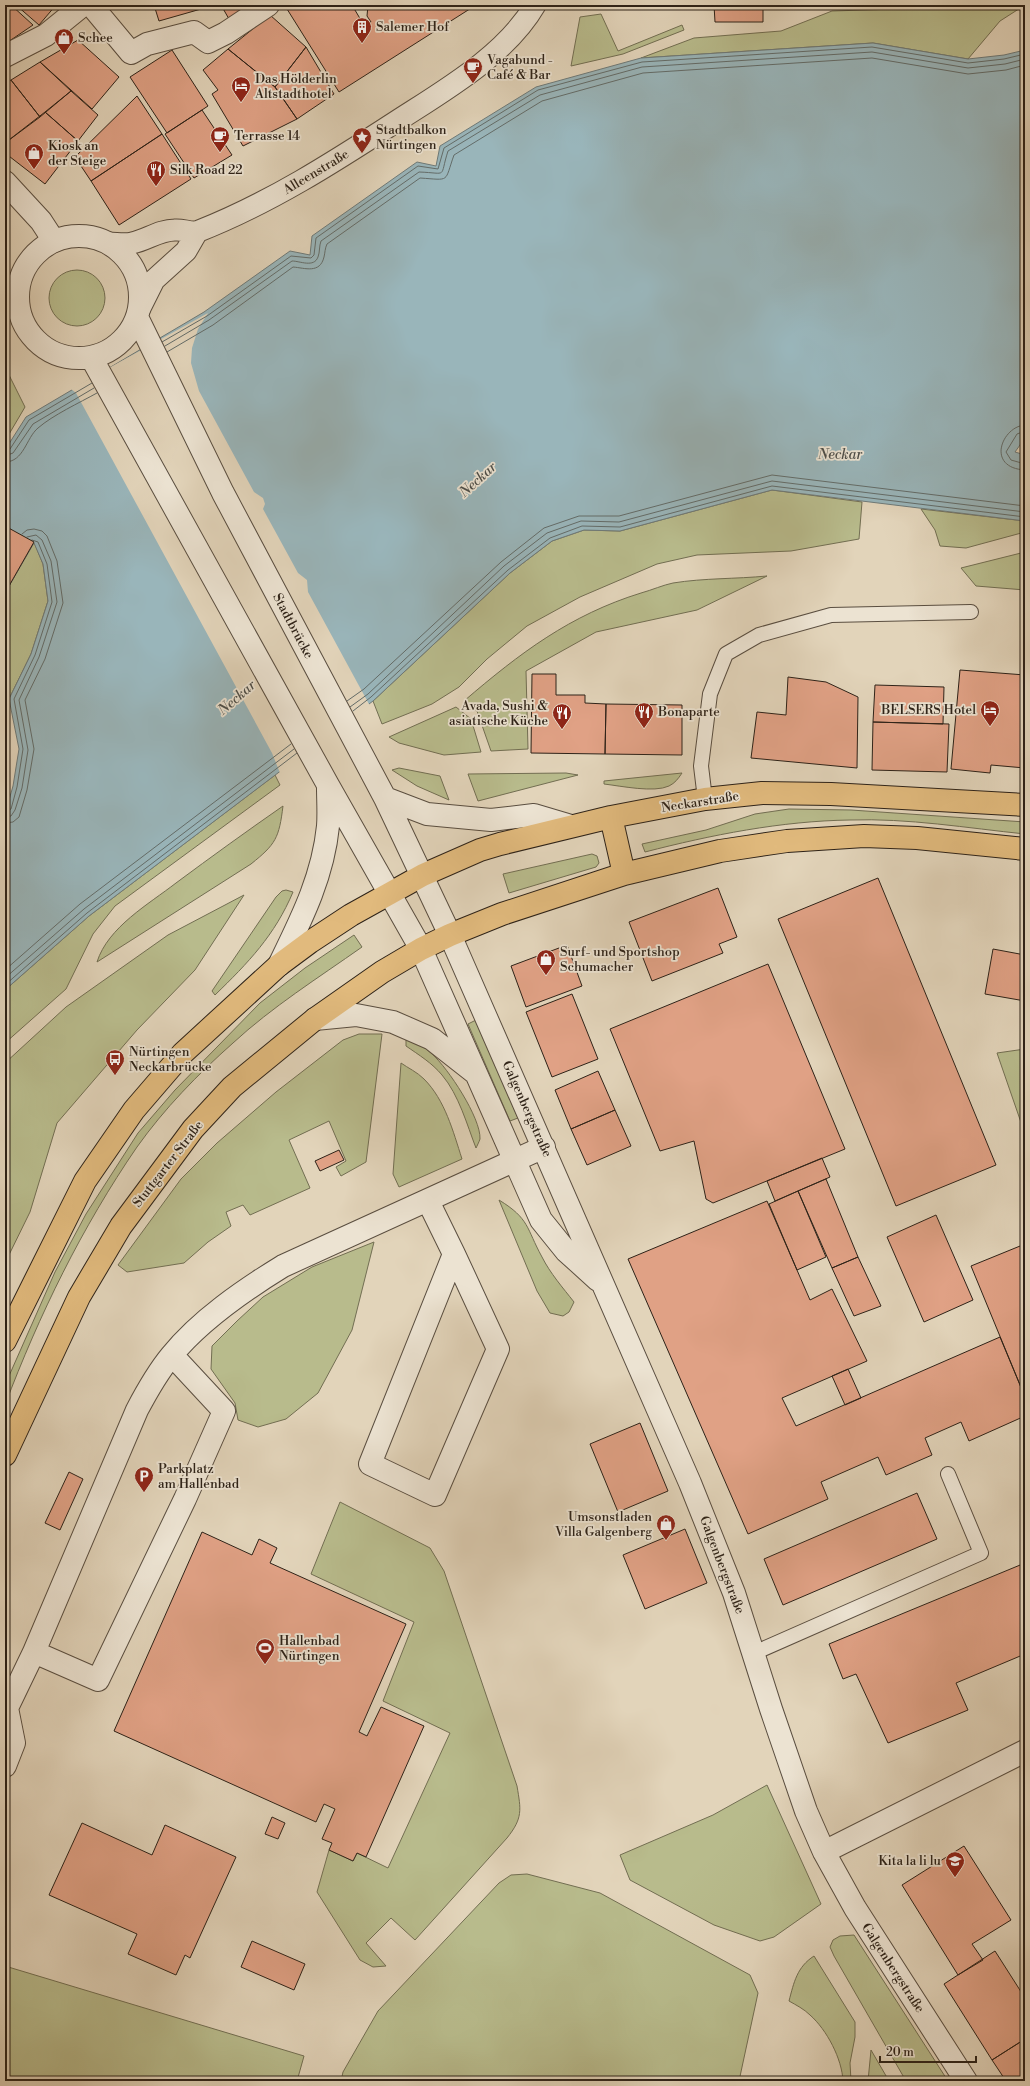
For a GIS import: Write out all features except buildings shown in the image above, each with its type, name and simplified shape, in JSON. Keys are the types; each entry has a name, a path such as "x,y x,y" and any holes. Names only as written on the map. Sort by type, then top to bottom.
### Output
{"main road":[{"name":"Neckarstraße","path":"389,893 423,875 480,850 611,817 705,800 762,793 831,794 1025,806"},
{"path":"611,817 624,874"},
{"path":"450,935 502,914 624,874 720,851 787,840 864,836 917,838 1025,849"},
{"path":"5,1341 85,1181 134,1110 183,1053 279,965 310,942 389,893"},
{"name":"Stuttgarter Straße","path":"5,1455 79,1297 125,1220 193,1129 232,1087 315,1019 382,972 421,949 450,935"}],"street":[{"path":"5,56 46,35 82,5"},
{"path":"91,5 131,53 147,44 194,32 208,42 226,34 268,5"},
{"name":"Alleenstraße","path":"108,243 132,244 157,233 175,230 197,232 284,192 421,106 482,63 505,44 528,18 535,5"},
{"path":"5,182 41,221 54,241"},
{"path":"140,320 139,283 128,260 108,243 91,237 72,236 54,241 34,255 13,276 18,298 14,321 52,351 71,358 94,361 126,336 140,320 154,280 186,252 197,232"},
{"name":"Stadtbrücke","path":"140,320 223,493 385,798 423,875 450,935"},
{"path":"94,361 119,409 328,785 421,949"},
{"path":"279,965 307,907 318,879 328,826 328,785"},
{"path":"385,798 427,814 491,820 534,815 571,826"},
{"name":"Galgenbergstraße","path":"450,935 690,1483 734,1593 771,1709 806,1810 824,1852 855,1908 966,2081"},
{"name":"Galgenbergstraße","path":"421,949 541,1220 566,1251 603,1285"},
{"name":"Galgenbergstraße","path":"315,1019 356,1015 393,1022 432,1039 477,1075"},
{"path":"5,1766 14,1743 7,1708 34,1652 137,1410 152,1382 172,1355 195,1332 226,1305 250,1286 283,1266 544,1147"},
{"path":"428,1201 454,1254 498,1349 435,1495 370,1464 454,1254"},
{"path":"34,1652 98,1680 185,1499 224,1411 172,1355"},
{"path":"824,1852 1025,1752"}],"lane":[{"path":"705,800 701,766 710,694 726,654 759,634 831,615 971,612"},
{"path":"754,1653 981,1553 948,1474"}],"green space":[{"path":"932,5 1025,5 1000,21 968,59 873,43 641,58 694,38 781,31 832,11 929,8"},
{"path":"601,14 618,51 682,25 684,30 623,54 571,66 580,17"},
{"path":"71,270 83,270 93,274 101,282 105,292 105,304 101,314 93,322 83,326 71,326 61,322 53,314 49,304 49,292 53,282 61,274"},
{"path":"5,367 25,407 5,441"},
{"path":"772,490 862,502 859,539 791,551 697,555 657,564 580,597 527,626 487,659 459,687 432,704 382,724 373,701 510,573 552,541 584,530 620,531"},
{"path":"921,509 1025,521 1025,532 966,548 940,546 935,530"},
{"path":"34,542 43,564 48,601 31,654 9,699 5,695 5,593"},
{"path":"1025,552 1025,590 976,586 961,568"},
{"path":"767,576 697,610 596,632 526,671 528,749 491,751 477,711 464,701 505,667 547,637 591,612 615,602 673,583 696,580"},
{"path":"456,707 471,719 481,752 444,755 399,743 389,737"},
{"path":"399,768 440,776 449,800 417,786 392,770"},
{"path":"566,773 578,775 478,801 468,774"},
{"path":"682,773 673,784 663,788 646,789 604,784 604,781"},
{"path":"275,775 280,785 115,906 93,934 66,989 5,1043 5,990 89,916"},
{"path":"283,806 280,826 275,840 266,851 251,864 97,962 102,949 110,938 130,917"},
{"path":"789,809 851,810 1025,822 1025,834 894,820 850,820 798,823 746,830 645,852 642,844 706,830 755,814"},
{"path":"592,854 597,856 599,863 596,867 509,893 503,874"},
{"path":"286,890 293,892 278,922 260,948 215,995 212,991 276,897 282,891"},
{"path":"244,895 195,970 137,1030 57,1123 30,1212 5,1263 5,1063 66,1007 168,935"},
{"path":"354,935 362,947 263,1017 194,1080 147,1133 98,1208 63,1272 32,1338 5,1405 5,1385 55,1272 86,1214 138,1133 175,1090 260,1003 305,968"},
{"path":"476,1020 518,1118 510,1121 468,1024"},
{"path":"359,1034 382,1034 366,1162 341,1176 336,1167 346,1161 329,1121 289,1140 310,1188 250,1215 243,1205 226,1212 231,1226 208,1242 184,1263 127,1272 118,1265 181,1179 217,1143 276,1092 343,1040"},
{"path":"406,1037 423,1047 439,1061 462,1094 479,1130 480,1139 476,1148 462,1110 448,1083 442,1075 425,1059 406,1046"},
{"path":"1025,1049 1025,1134 997,1053"},
{"path":"401,1063 421,1077 438,1096 448,1116 462,1159 399,1187 393,1174"},
{"path":"499,1200 517,1213 522,1219 545,1263 574,1302 569,1312 563,1316 550,1313 537,1291"},
{"path":"374,1242 352,1330 318,1393 286,1419 258,1427 238,1420 235,1403 211,1369 212,1346 263,1297 312,1267"},
{"path":"340,1502 430,1548 444,1571 517,1786 520,1808 520,1814 516,1825 507,1838 415,1940 391,1918 366,1943 386,1966 373,1967 360,1960 317,1892 329,1850 353,1861 357,1853 388,1868 450,1733 383,1701 414,1622 311,1574"},
{"path":"767,1785 821,1904 774,1937 760,1941 714,1925 630,1880 620,1855 713,1815"},
{"path":"527,1874 600,1893 750,1975 758,1993 739,2081 341,2081 343,2072 378,2011 499,1883 511,1875"},
{"path":"854,1935 948,2081 906,2081 830,1947 833,1940 840,1936"},
{"path":"814,1956 855,2022 855,2037 850,2063 851,2081 843,2081 837,2054 828,2037 816,2021 800,2007 789,2001 800,1970 808,1960"},
{"path":"5,1966 304,2056 297,2081 5,2081"},
{"path":"871,2050 889,2081 868,2081"}],"water":[{"name":"Neckar","path":"873,43 968,59 1004,55 1025,50 1025,438 1015,452 1025,455 1025,521 772,490 620,531 584,530 552,541 510,573 373,701 89,916 5,990 5,814 13,786 19,749 9,699 31,654 48,601 43,564 34,543 5,593 5,450 26,417 204,312 290,251 310,255 312,236 417,162 436,166 440,146 536,87 641,58"}],"pier":[{"path":"208,313 198,329 192,348 191,363 199,391 254,492 263,498 265,504 263,509 298,573 307,580 308,592 370,706 280,773 272,753 76,393 71,389"}],"place":[{"name":"Salemer Hof","path":"362,44"},
{"name":"Schee","path":"64,55"},
{"name":"Vagabund - Café & Bar","path":"473,84"},
{"name":"Das Hölderlin Altstadthotel","path":"241,103"},
{"name":"Terrasse 14","path":"220,153"},
{"name":"Stadtbalkon Nürtingen","path":"362,154"},
{"name":"Kiosk an der Steige","path":"34,170"},
{"name":"Silk Road 22","path":"156,187"},
{"name":"BELSERS Hotel","path":"990,727"},
{"name":"Bonaparte","path":"644,729"},
{"name":"Avada, Sushi & asiatische Küche","path":"562,730"},
{"name":"Surf- und Sportshop Schumacher","path":"546,976"},
{"name":"Nürtingen Neckarbrücke","path":"115,1076"},
{"name":"Parkplatz am Hallenbad","path":"144,1493"},
{"name":"Umsonstladen Villa Galgenberg","path":"666,1541"},
{"name":"Hallenbad Nürtingen","path":"265,1665"},
{"name":"Kita la li lu","path":"955,1878"}]}
